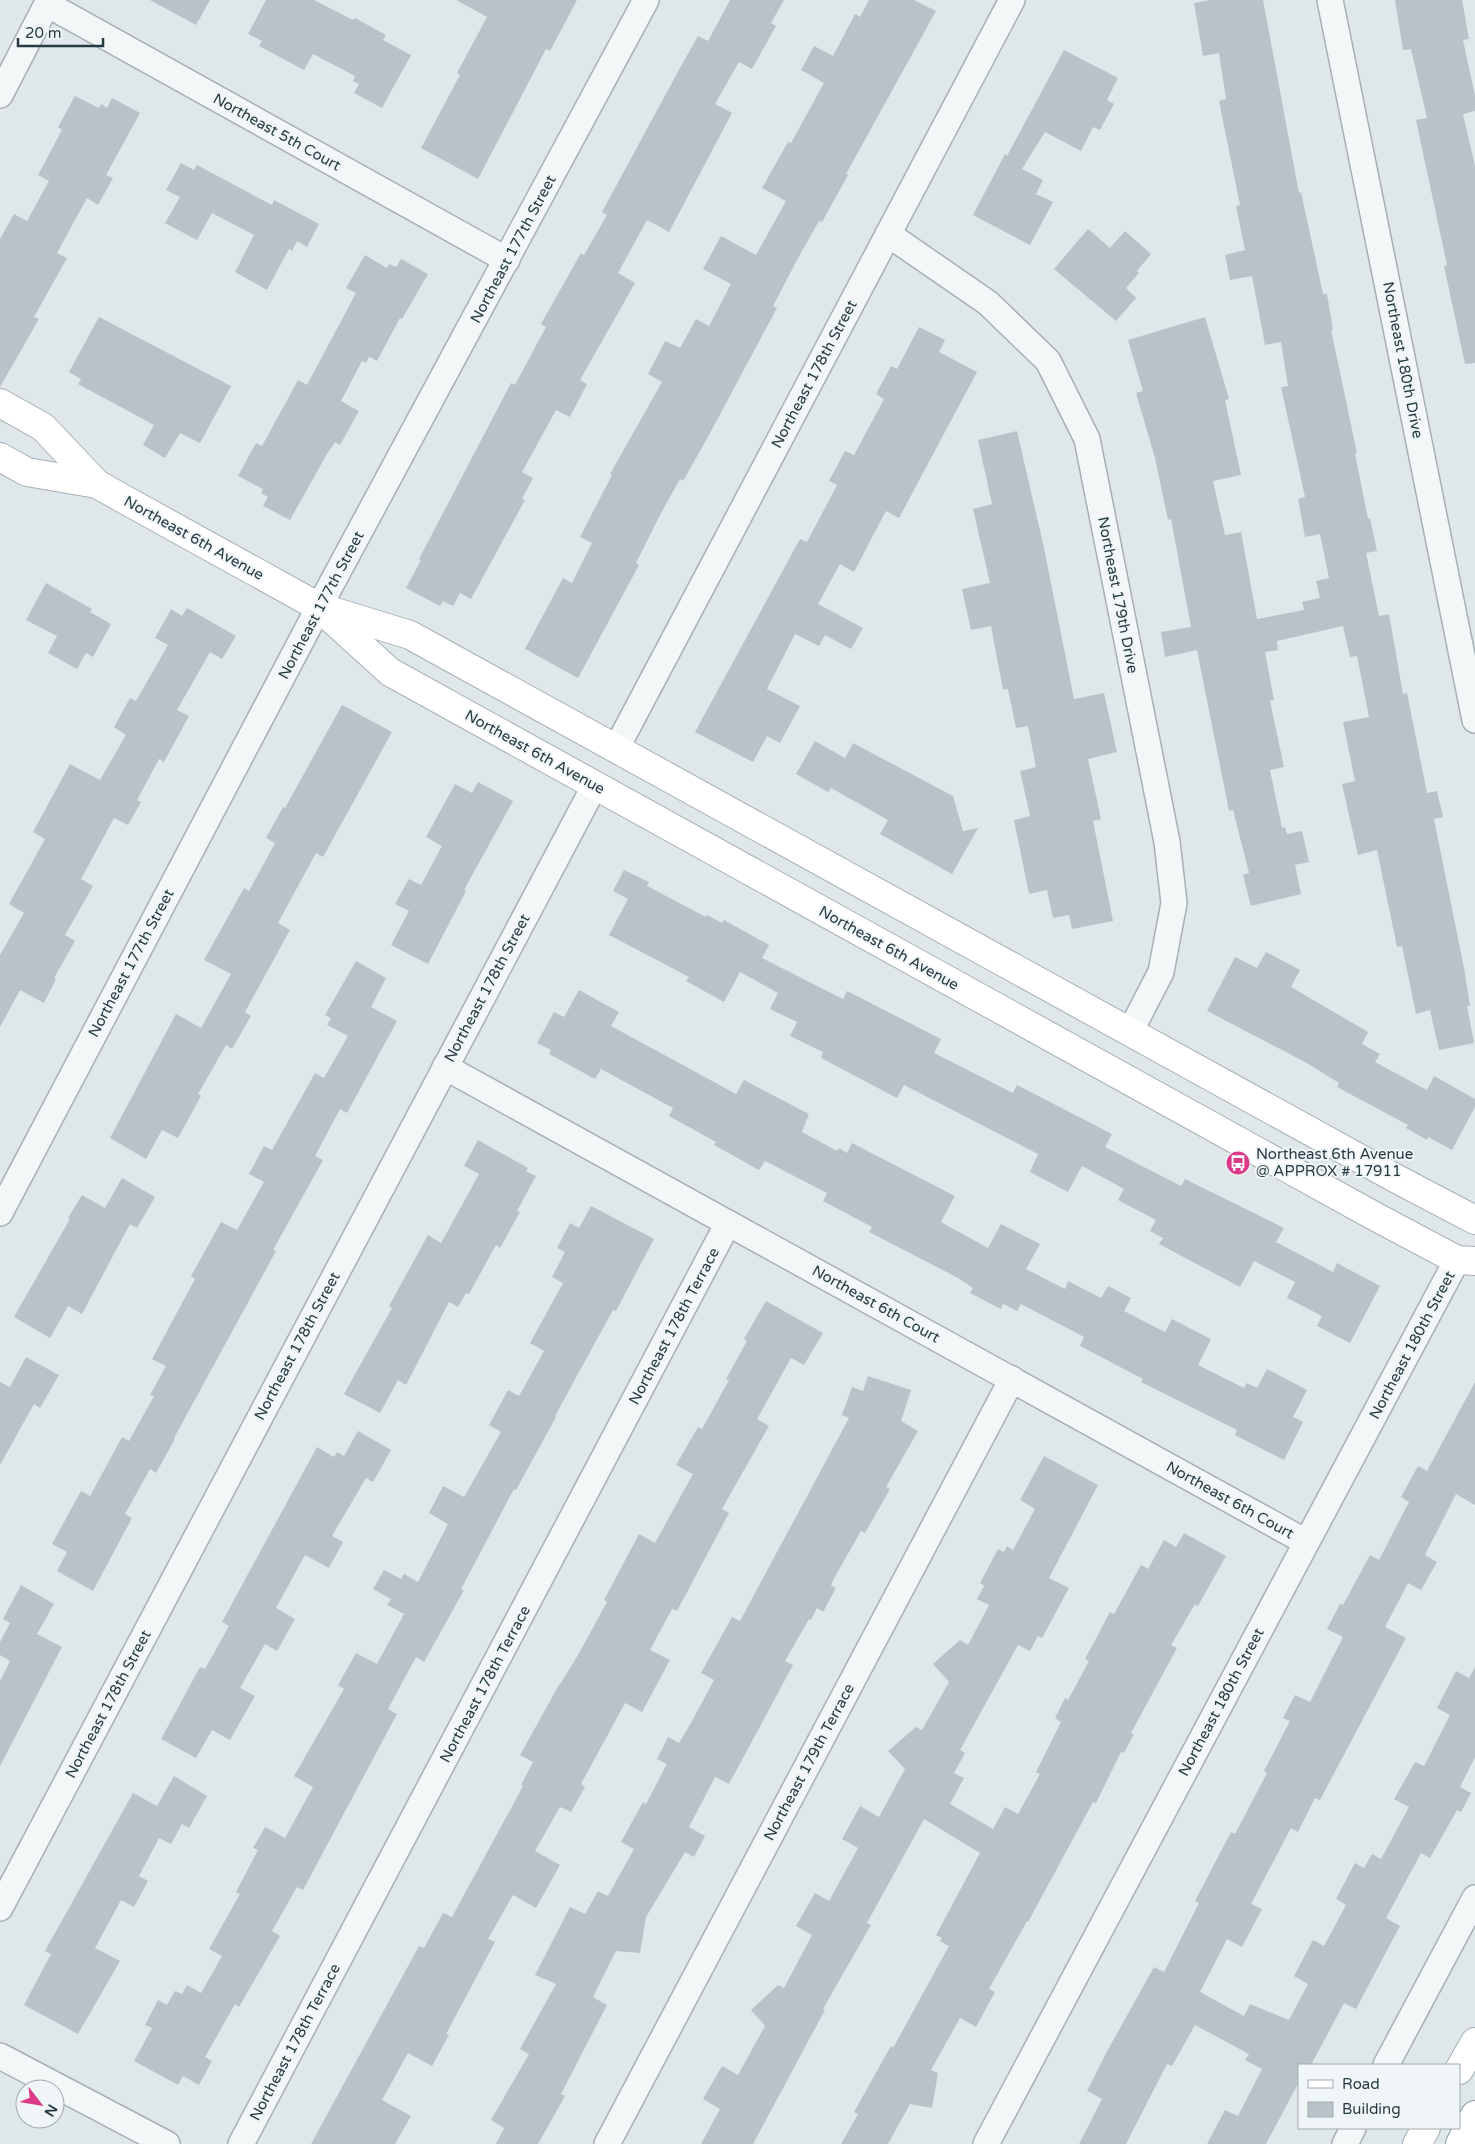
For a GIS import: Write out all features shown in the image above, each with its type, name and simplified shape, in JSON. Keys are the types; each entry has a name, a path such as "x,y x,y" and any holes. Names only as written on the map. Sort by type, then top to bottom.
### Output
{"main road":[{"name":"Northeast 6th Avenue","path":"0,403 43,427 97,484 319,607 410,635 1386,1174 1475,1220"},
{"name":"Northeast 6th Avenue","path":"0,457 27,472 97,484"},
{"name":"Northeast 6th Avenue","path":"319,607 390,672 1466,1261"},
{"path":"1460,2068 1475,2042"},
{"path":"1460,2144 1475,2115"},
{"path":"1417,2144 1425,2129"}],"street":[{"name":"Northeast 177th Street","path":"0,1213 319,607 646,0"},
{"name":"Northeast 178th Street","path":"616,749 1012,0"},
{"name":"Northeast 180th Drive","path":"1330,0 1475,720"},
{"name":"Northeast 5th Court","path":"48,2 507,260"},
{"path":"0,95 48,2"},
{"name":"Northeast 179th Drive","path":"888,234 988,303 1048,361 1086,439 1167,842 1174,904 1161,972 1130,1032"},
{"name":"Northeast 178th Street","path":"0,1908 595,785"},
{"name":"Northeast 6th Court","path":"445,1067 1306,1542"},
{"name":"Northeast 178th Terrace","path":"241,2144 728,1223"},
{"name":"Northeast 180th Street","path":"986,2144 1306,1542 1466,1261"},
{"name":"Northeast 179th Terrace","path":"607,2144 1012,1379"},
{"path":"1387,2064 1475,1898"},
{"path":"0,2056 167,2144"},
{"path":"1345,2144 1352,2129"}],"building":[{"path":"150,0 210,0 196,25"},
{"path":"266,0 314,0 353,20 355,18 386,35 383,40 411,55 382,108 354,93 359,84 353,81 355,76 313,54 304,70 259,46 262,41 248,34"},
{"path":"456,0 577,0 550,51 546,49 478,179 421,148 460,75 457,73 487,17"},
{"path":"730,0 784,0 771,23 776,26 752,69 739,62 715,104 732,113 669,232 647,220 618,273 635,283 580,380 587,384 570,417 556,410 522,472 533,478 522,499 525,500 471,599 460,593 453,606 443,601 440,606 406,588 421,560 419,559 511,383 515,385 546,327 541,324 581,253 584,255 607,215 602,212 681,66 698,36 708,41"},
{"path":"869,0 914,0 936,11 846,174 848,175 822,222 819,221 797,260 773,306 777,308 709,435 683,481 680,479 661,513 636,563 639,565 578,678 525,649 563,578 572,583 592,543 580,537 612,475 610,474 662,382 648,374 665,341 680,348 696,319 709,326 731,284 703,269 721,236 756,255 786,201 762,188 788,142 791,143 824,83 801,70 814,46 833,56 855,14 860,17"},
{"path":"1211,0 1263,0 1299,193 1301,192 1323,294 1327,294 1333,330 1331,330 1357,453 1355,454 1368,519 1370,518 1377,551 1366,553 1379,616 1389,614 1403,694 1407,693 1427,793 1437,791 1443,817 1434,819 1464,968 1470,1006 1467,1006 1474,1043 1439,1050 1430,1010 1416,1014 1402,946 1397,947 1377,850 1358,855 1342,784 1355,781 1343,722 1369,717 1357,656 1350,657 1343,626 1277,641 1278,650 1265,652 1274,700 1270,701 1284,767 1270,770 1282,828 1285,827 1287,834 1302,831 1309,862 1295,865 1301,894 1251,906 1243,875 1249,873 1233,810 1229,811 1197,650 1165,657 1161,632 1191,627 1171,519 1168,520 1155,458 1136,393 1143,391 1128,340 1205,317 1229,399 1225,400 1241,475 1213,481 1225,535 1241,532 1257,619 1304,610 1302,602 1320,598 1316,581 1329,578 1320,534 1305,537 1298,499 1305,497 1281,387 1288,386 1281,342 1265,345 1252,276 1230,280 1225,255 1245,250 1236,206 1240,205 1219,101 1226,99 1219,53 1203,56 1194,3"},
{"path":"1395,0 1462,0 1469,39 1463,40 1475,96 1475,111 1463,114 1475,166 1475,363 1465,364 1444,266 1447,265 1416,120 1427,118 1411,49 1403,50"},
{"path":"1064,50 1118,78 1107,100 1114,104 1100,130 1093,127 1081,151 1045,132 1022,169 1043,180 1036,194 1053,202 1030,245 973,215"},
{"path":"75,96 99,108 101,104 107,108 112,98 140,113 106,175 113,178 98,205 87,198 57,253 67,258 34,317 39,319 0,387 0,239 14,214 27,221 49,181 38,175 62,130 58,127"},
{"path":"181,163 194,170 197,165 272,205 274,200 319,224 307,247 297,241 292,251 289,249 267,290 235,272 254,235 212,213 197,240 165,223 180,197 166,190"},
{"path":"1088,229 1110,248 1125,231 1151,254 1137,271 1139,273 1126,288 1136,298 1116,321 1054,269"},
{"path":"365,255 387,268 389,264 396,267 401,259 428,274 402,319 400,318 377,361 369,357 366,363 362,361 341,401 359,411 340,445 335,442 327,454 290,520 263,506 268,497 261,493 263,489 238,476 256,443 262,446 298,380 307,385 356,293 346,288"},
{"path":"99,317 231,386 200,443 180,433 165,458 143,445 154,425 78,384 81,379 69,372"},
{"path":"919,327 945,340 939,352 977,372 899,518 886,511 854,572 840,564 818,604 863,628 851,649 825,635 819,646 795,634 767,689 800,706 780,743 767,736 753,762 695,732 800,539 807,542 837,485 829,481 845,451 854,455 884,399 876,394 891,366 897,369"},
{"path":"1017,431 1044,548 1074,699 1104,693 1117,752 1088,759 1101,819 1093,821 1113,921 1072,929 1069,915 1053,918 1047,890 1029,894 1014,820 1030,816 1020,771 1036,767 1028,726 1016,728 1008,689 1003,690 991,626 971,630 962,589 990,583 973,509 992,504 978,440"},
{"path":"46,583 92,609 90,612 111,624 93,657 86,653 77,669 48,653 57,636 26,620"},
{"path":"187,608 236,636 222,659 210,652 177,710 189,716 164,762 159,759 137,800 141,802 128,825 114,818 81,879 93,886 65,935 75,941 54,978 56,979 44,1003 20,990 0,1027 0,955 24,913 9,904 45,839 33,832 70,764 100,780 126,735 114,727 130,698 136,701 168,645 155,638 171,609 182,616"},
{"path":"342,705 392,732 323,857 316,853 278,923 290,930 245,1012 251,1016 232,1049 226,1045 198,1094 201,1096 178,1138 162,1130 146,1159 110,1138 176,1014 201,1028 231,974 204,960 244,888 249,891 275,843 266,838 283,807 285,808"},
{"path":"815,741 845,758 853,743 953,796 963,831 978,828 952,874 880,834 888,820 831,788 828,792 796,774"},
{"path":"478,782 513,801 464,890 466,891 428,964 391,945 409,911 395,904 409,879 421,885 442,846 426,837 455,784 472,793"},
{"path":"624,870 649,882 647,886 706,917 707,915 722,923 724,920 769,945 762,958 843,999 847,991 941,1039 934,1053 1013,1093 1017,1085 1112,1134 1105,1147 1181,1186 1185,1179 1284,1228 1276,1242 1333,1272 1337,1263 1380,1286 1350,1343 1317,1326 1322,1316 1287,1298 1295,1282 1254,1261 1240,1287 1159,1244 1163,1238 1150,1231 1156,1220 1118,1200 1124,1189 1082,1166 1068,1192 1030,1172 1038,1154 904,1085 897,1098 821,1058 823,1052 790,1036 797,1022 770,1009 778,993 740,972 724,1002 686,981 689,977 609,935 628,899 613,891"},
{"path":"1266,952 1300,970 1291,987 1368,1032 1362,1044 1380,1054 1375,1062 1427,1090 1434,1076 1475,1099 1475,1107 1452,1150 1428,1137 1427,1140 1406,1128 1408,1125 1337,1087 1339,1083 1305,1062 1207,1011 1235,957 1257,968"},
{"path":"356,961 386,978 371,1007 397,1021 347,1113 340,1109 315,1156 323,1160 273,1250 276,1251 156,1473 150,1469 125,1514 132,1518 93,1591 57,1571 67,1552 52,1544 81,1491 90,1496 122,1437 129,1441 154,1396 150,1395 166,1366 152,1359 195,1279 191,1276 221,1222 237,1230 264,1182 249,1174 264,1146 272,1150 315,1073 324,1078 348,1036 327,1025 331,1018 325,1015"},
{"path":"579,990 619,1012 611,1026 736,1094 744,1080 809,1114 802,1132 837,1151 839,1148 847,1153 852,1143 955,1196 941,1222 988,1248 1001,1224 1040,1244 1026,1269 1065,1289 1068,1281 1101,1298 1108,1286 1131,1298 1124,1311 1165,1332 1172,1319 1211,1339 1198,1365 1244,1388 1247,1383 1257,1388 1267,1369 1307,1390 1293,1417 1303,1422 1284,1460 1235,1435 1237,1430 1141,1382 1143,1379 1080,1346 1084,1337 1021,1304 1017,1311 1003,1304 1001,1309 970,1293 973,1288 958,1278 869,1232 872,1227 823,1201 827,1193 765,1161 759,1170 714,1145 716,1142 669,1116 673,1108 601,1069 595,1079 549,1054 551,1050 537,1043 554,1012 564,1017"},
{"path":"478,1140 528,1168 526,1171 536,1176 517,1211 520,1212 500,1248 496,1245 469,1294 466,1293 458,1307 449,1302 406,1385 398,1380 380,1413 344,1394 392,1308 389,1306 428,1235 441,1243 479,1174 464,1166"},
{"path":"122,1178 155,1197 137,1228 130,1224 82,1314 68,1306 50,1338 14,1317 82,1195 105,1208"},
{"path":"591,1206 654,1239 616,1311 613,1310 516,1490 514,1489 461,1589 464,1590 424,1662 416,1657 388,1709 397,1714 303,1890 297,1887 272,1931 280,1936 239,2007 235,2004 205,2057 212,2061 199,2085 183,2076 178,2085 134,2061 152,2028 145,2025 158,2000 167,2005 175,1991 182,1994 187,1985 201,1993 222,1956 209,1949 240,1894 236,1892 258,1850 253,1848 265,1827 285,1838 313,1787 294,1776 344,1689 338,1685 356,1653 377,1664 404,1614 387,1605 391,1599 373,1589 384,1570 401,1579 404,1574 418,1582 448,1524 429,1513 443,1486 464,1497 501,1432 489,1425 508,1390 519,1396 544,1351 530,1343 563,1283 552,1277 565,1252 557,1248 570,1223 579,1228"},
{"path":"766,1301 823,1333 804,1365 791,1358 757,1419 769,1426 722,1509 729,1513 677,1611 672,1609 650,1650 670,1660 642,1712 625,1703 581,1784 585,1787 571,1812 560,1807 535,1851 560,1865 536,1908 513,1895 488,1939 495,1942 446,2034 449,2035 432,2066 408,2053 382,2100 411,2116 395,2144 311,2144 419,1946 424,1948 443,1913 452,1917 523,1786 521,1785 533,1762 520,1755 607,1602 604,1600 639,1534 655,1543 693,1474 676,1465 698,1427 702,1429 729,1380 726,1379 747,1341 744,1339"},
{"path":"26,1357 59,1375 40,1408 34,1404 0,1465 0,1382 10,1387"},
{"path":"868,1376 911,1390 901,1421 918,1431 886,1487 890,1489 865,1533 861,1531 837,1573 831,1585 836,1588 823,1612 817,1608 785,1661 793,1665 729,1784 715,1777 689,1827 705,1836 694,1857 685,1852 646,1917 640,1953 616,1951 593,1997 607,2005 561,2094 565,2096 538,2144 496,2144 504,2128 491,2120 529,2054 520,2049 556,1984 535,1975 570,1907 585,1914 598,1891 608,1896 634,1849 621,1842 643,1802 646,1804 667,1764 657,1759 668,1737 679,1743 692,1721 714,1680 701,1673 732,1617 740,1621 849,1418 842,1415 852,1387 863,1391"},
{"path":"1475,1382 1475,1505 1456,1494 1425,1555 1437,1562 1421,1590 1408,1583 1385,1627 1406,1638 1320,1800 1315,1798 1298,1832 1291,1828 1251,1904 1262,1909 1242,1947 1227,1939 1200,1992 1244,2016 1250,2004 1289,2020 1308,1984 1294,1976 1313,1940 1324,1946 1346,1905 1336,1899 1355,1863 1364,1868 1372,1854 1381,1859 1409,1807 1394,1799 1415,1762 1424,1766 1450,1715 1437,1708 1456,1671 1469,1678 1475,1667 1475,1757 1460,1787 1471,1793 1461,1812 1457,1810 1430,1858 1421,1853 1386,1918 1400,1926 1356,2009 1344,2003 1312,2064 1298,2064 1298,2084 1266,2144 1207,2144 1225,2110 1238,2116 1262,2069 1245,2060 1249,2054 1195,2025 1172,2066 1167,2064 1126,2144 1079,2144 1102,2099 1087,2091 1105,2055 1154,1967 1164,1972 1199,1903 1195,1901 1231,1832 1235,1834 1267,1773 1264,1771 1290,1721 1283,1718 1295,1695 1310,1702 1343,1637 1327,1629 1340,1604 1343,1605 1370,1555 1379,1560 1409,1502 1401,1497 1418,1466 1427,1471"},
{"path":"358,1431 391,1450 373,1482 366,1478 332,1536 343,1542 329,1568 305,1555 276,1608 295,1619 277,1651 265,1644 240,1688 255,1696 230,1740 212,1730 196,1758 161,1739 200,1667 205,1669 229,1626 222,1622 317,1447 334,1457 337,1452 344,1456"},
{"path":"1044,1456 1098,1485 1049,1578 1069,1588 1042,1638 1038,1636 1030,1651 1018,1645 960,1750 965,1753 954,1773 964,1778 950,1804 993,1829 1005,1807 1018,1814 1040,1774 1036,1772 1061,1722 1055,1718 1065,1698 1068,1700 1089,1661 1085,1659 1110,1612 1114,1614 1141,1565 1148,1569 1164,1540 1176,1547 1184,1533 1226,1556 1198,1606 1195,1604 1171,1645 1177,1648 1131,1733 1134,1734 1124,1753 1121,1752 1096,1803 1093,1802 1028,1922 989,1989 995,1992 976,2027 960,2018 931,2070 938,2073 932,2108 910,2104 888,2144 841,2144 858,2114 854,2112 891,2046 893,2048 949,1946 940,1941 942,1938 936,1935 980,1853 924,1819 867,1923 871,1925 823,2009 825,2010 753,2144 701,2144 720,2109 703,2099 722,2066 738,2075 765,2026 751,2010 778,1985 784,1988 812,1935 796,1926 815,1893 829,1901 858,1848 842,1839 860,1806 879,1817 905,1769 888,1751 916,1727 922,1730 949,1682 933,1664 960,1640 968,1645 989,1605 977,1599 984,1586 980,1583 998,1549 1004,1552 1007,1546 1013,1550 1035,1509 1020,1500"},
{"path":"21,1585 54,1604 37,1634 62,1647 0,1766 0,1681 10,1661 0,1655 0,1642 10,1623 3,1619"},
{"path":"174,1776 207,1796 189,1828 182,1824 171,1844 159,1838 139,1876 148,1881 134,1907 121,1900 95,1948 120,1961 78,2034 24,2005 51,1954 45,1951 133,1793 157,1806"}],"place":[{"name":"Northeast 6th Avenue @ APPROX # 17911","path":"1238,1163"}]}
